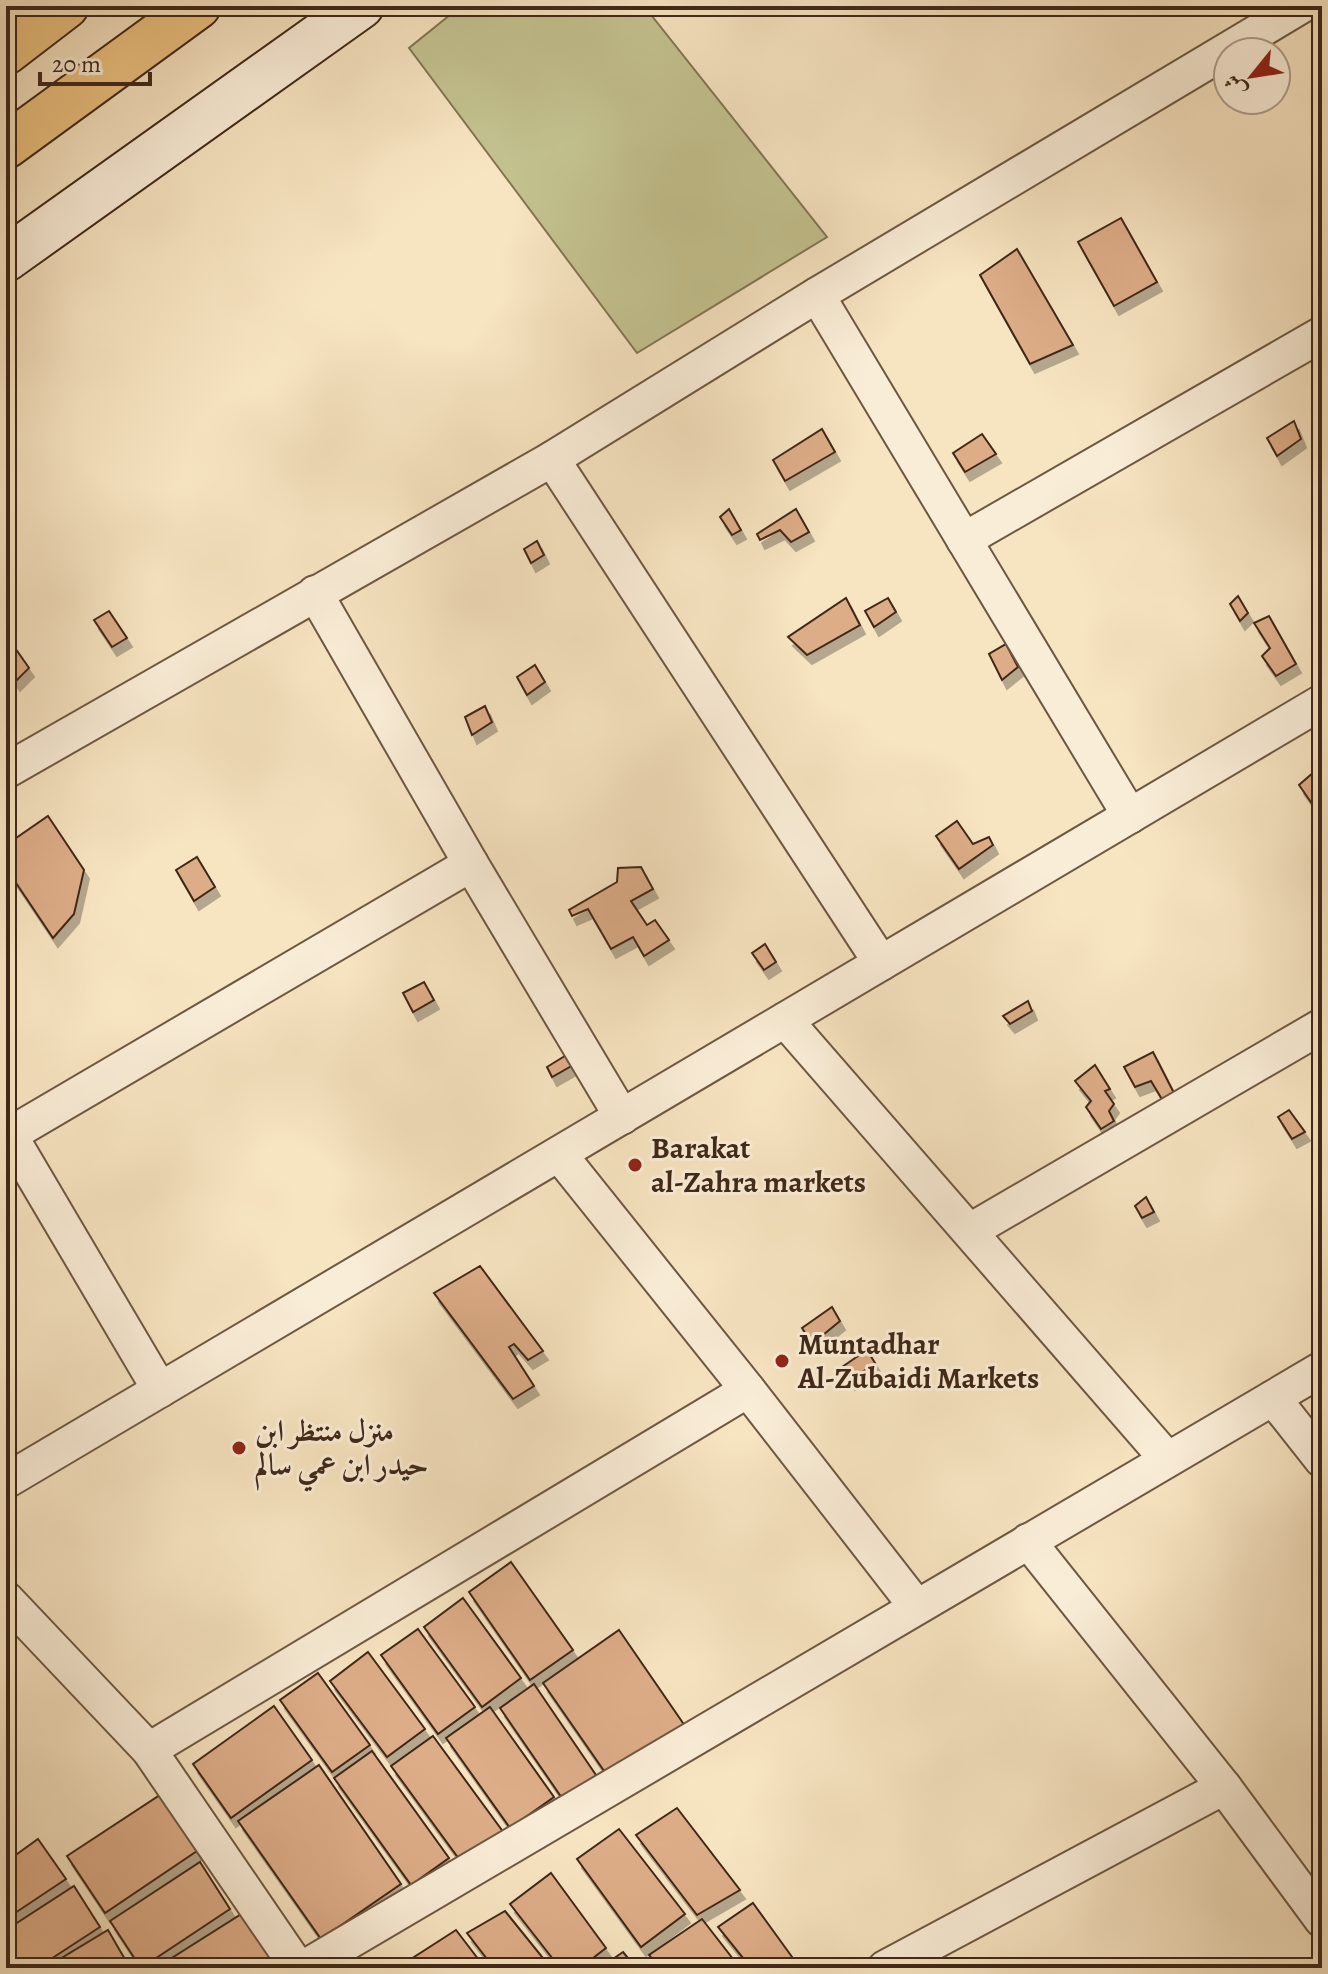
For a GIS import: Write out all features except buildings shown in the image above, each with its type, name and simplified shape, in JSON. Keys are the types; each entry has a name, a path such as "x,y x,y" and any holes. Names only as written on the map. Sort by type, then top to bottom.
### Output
{"highway":[{"path":"6,52 66,6"},
{"path":"6,146 198,6"}],"main road":[{"path":"6,259 361,6"}],"street":[{"path":"6,771 552,459 817,295 1301,6"},
{"path":"817,295 1130,816"},
{"path":"964,540 1322,334"},
{"path":"552,459 881,963"},
{"path":"315,593 622,1117"},
{"path":"6,1481 1322,702"},
{"path":"160,1390 8,1132 471,864"},
{"path":"785,1020 1167,1459"},
{"path":"970,1231 1322,1026"},
{"path":"559,1154 916,1606"},
{"path":"6,1599 149,1750 301,1968 1322,1369"},
{"path":"149,1750 748,1390"},
{"path":"1273,1398 1322,1460"},
{"path":"1028,1541 1224,1787 1322,1920"},
{"path":"885,1968 1224,1787"}],"shaded area":[{"path":"461,6 644,6 827,237 637,353 409,48"}],"place":[{"name":"Barakat al-Zahra markets","path":"635,1165"},
{"name":"Muntadhar Al-Zubaidi Markets","path":"782,1361"},
{"name":"منزل منتظر ابن حيدر ابن عمي سالم","path":"239,1448"}]}
